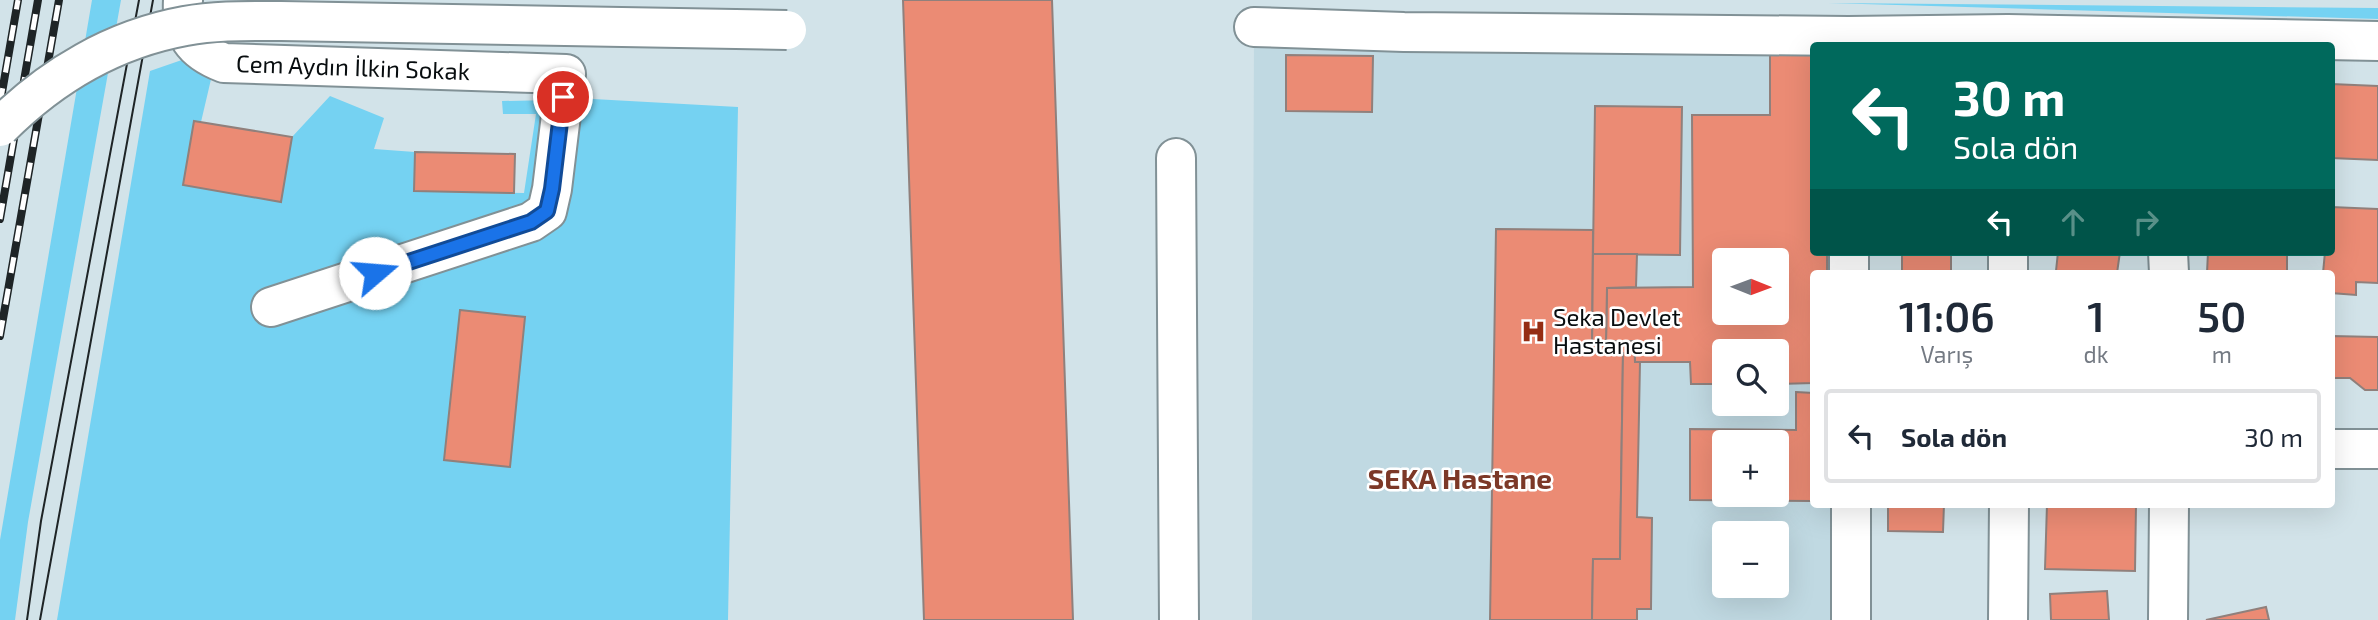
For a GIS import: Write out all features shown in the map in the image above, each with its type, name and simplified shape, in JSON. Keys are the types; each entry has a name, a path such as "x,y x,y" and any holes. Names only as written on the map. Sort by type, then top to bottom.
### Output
{"street":[{"name":"Cem Aydın İlkin Sokak","path":"183,0 188,37 193,45 205,56 224,63 566,74 547,211 531,222 271,307"},
{"path":"0,127 47,84 85,62 131,41 186,25 227,20 787,30"},
{"path":"1254,27 1848,41 2378,41"},
{"path":"1175,158 1179,620"},
{"path":"2335,449 2378,449"},
{"path":"1850,508 1851,620"},
{"path":"2008,620 2009,508"},
{"path":"2168,620 2169,508"}],"shaded area":[{"path":"92,0 121,0 28,522 15,620 0,620 0,540"},
{"path":"1828,3 2378,8 2378,19"},
{"name":"Seka Devlet Hastanesi","path":"1254,27 1810,46 1810,256 1831,256 1831,270 1810,270 1810,508 1833,508 1833,620 1252,620"},
{"path":"202,53 212,75 201,122 194,121 183,185 281,202 292,137 330,96 384,118 374,149 415,152 415,191 524,193 536,114 503,114 502,101 553,100 548,233 575,98 738,107 728,620 57,620 150,71"}],"building":[{"path":"903,0 1052,0 1073,620 924,620"},
{"path":"1770,51 1810,51 1810,256 1827,256 1827,270 1810,270 1810,383 1789,384 1789,339 1712,339 1712,384 1691,384 1690,362 1635,362 1634,341 1606,341 1607,288 1693,287 1692,115 1770,115"},
{"path":"1286,55 1373,56 1372,112 1286,111"},
{"path":"2335,84 2378,86 2378,160 2335,158"},
{"path":"1595,106 1682,107 1680,255 1593,254"},
{"path":"194,121 292,137 281,202 183,185"},
{"path":"415,152 515,154 514,193 414,191"},
{"path":"2335,207 2378,209 2378,283 2356,282 2356,295 2335,293 2335,270 2323,270 2325,256 2335,256"},
{"path":"1496,229 1593,230 1592,352 1623,353 1620,559 1593,559 1592,620 1490,620"},
{"path":"1593,254 1637,254 1636,287 1607,288 1606,341 1634,341 1635,362 1640,362 1637,517 1652,518 1651,609 1637,609 1637,620 1592,620 1593,559 1620,559 1623,353 1592,352"},
{"path":"1902,256 1951,256 1951,270 1902,270"},
{"path":"2058,256 2119,256 2117,270 2056,270"},
{"path":"2208,256 2287,256 2287,270 2207,270"},
{"path":"460,310 525,317 510,467 444,460"},
{"path":"2335,336 2378,337 2378,390 2365,390 2350,378 2335,378"},
{"path":"1796,392 1810,393 1810,501 1789,501 1789,430 1712,430 1712,500 1690,500 1690,429 1796,430"},
{"path":"1888,508 1944,508 1943,532 1888,531"},
{"path":"2047,508 2136,508 2135,571 2045,569"},
{"path":"2107,591 2109,620 2051,620 2050,594"},
{"path":"2266,607 2269,620 2206,620"}],"tram line":[{"path":"27,620 41,521 139,0"},
{"path":"40,620 153,0"}],"railway":[{"path":"0,104 18,0"},
{"path":"0,219 38,0"},
{"path":"0,336 59,0"}],"place":[{"name":"Seka Devlet Hastanesi","path":"1533,332"}],"district":[{"name":"SEKA Hastane","path":"1460,479"}],"route":[{"path":"375,273 531,222 547,211 563,97"}]}
